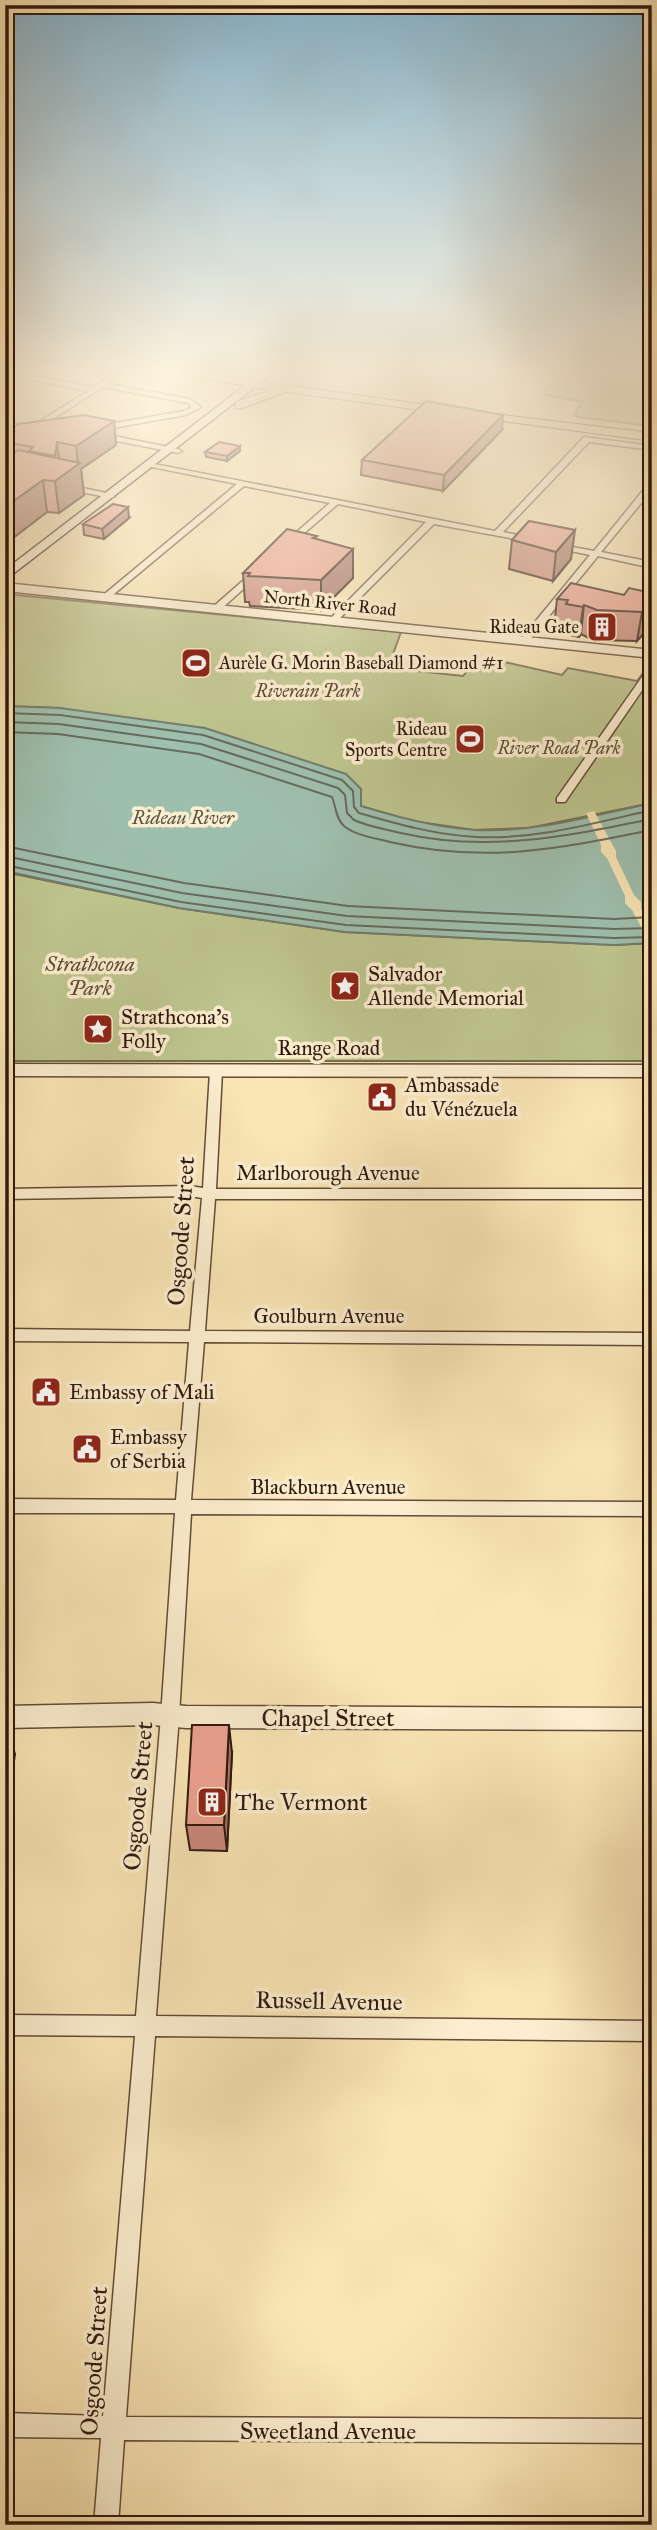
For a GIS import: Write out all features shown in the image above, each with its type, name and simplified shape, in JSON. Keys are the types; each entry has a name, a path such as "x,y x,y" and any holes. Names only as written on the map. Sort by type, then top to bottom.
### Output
{"main road":[{"path":"5,576 116,492"}],"street":[{"path":"92,492 111,496"},
{"path":"105,597 232,492"},
{"path":"287,492 652,565"},
{"path":"497,534 537,492"},
{"path":"524,640 646,492"},
{"path":"282,550 336,502"},
{"path":"332,621 432,521"},
{"path":"216,609 263,567"},
{"name":"North River Road","path":"5,587 652,654"},
{"path":"561,800 652,669"},
{"name":"Range Road","path":"5,1070 652,1071"},
{"name":"Osgoode Street","path":"106,2525 170,1716 216,1071"},
{"name":"Marlborough Avenue","path":"5,1194 190,1191 209,1194 652,1194"},
{"name":"Goulburn Avenue","path":"5,1335 652,1339"},
{"name":"Blackburn Avenue","path":"5,1506 652,1509"},
{"name":"Chapel Street","path":"5,1717 153,1714 652,1719"},
{"name":"Russell Avenue","path":"5,2025 652,2031"},
{"name":"Sweetland Avenue","path":"5,2425 139,2430 652,2431"}],"green space":[{"path":"5,594 401,632 388,668 463,676 474,664 490,667 496,660 562,675 568,668 637,681 652,661 652,803 529,828 474,830 412,821 60,708 5,706"},
{"name":"Strathcona Park","path":"5,872 179,908 345,932 614,945 652,943 652,1061 5,1061"}],"water":[{"name":"Rideau River","path":"5,706 60,708 205,728 346,774 361,789 361,806 447,827 476,830 520,829 652,803 652,943 614,945 345,932 179,908 5,871"}],"pier":[{"path":"594,811 616,851 616,857 634,895 641,902 641,909 652,929 652,947 632,910 625,903 625,896 607,858 601,852 601,845 586,813"}],"building":[{"path":"5,492 26,492 5,507"},
{"path":"113,504 128,507 102,529 83,524"},
{"path":"529,521 575,530 556,552 512,540"},
{"path":"287,529 353,549 321,580 248,576 250,573 243,573"},
{"path":"571,583 624,595 629,588 652,593 652,600 642,612 597,610 584,605 566,604 568,600 557,599"},
{"name":"The Vermont","path":"192,1725 229,1725 224,1825 186,1825"}],"place":[{"name":"Rideau Gate","path":"602,627"},
{"name":"Aurèle G. Morin Baseball Diamond #1","path":"196,663"},
{"name":"Rideau Sports Centre","path":"470,739"},
{"name":"Salvador Allende Memorial","path":"345,986"},
{"name":"Strathcona's Folly","path":"98,1029"},
{"name":"Ambassade du Vénézuela","path":"382,1097"},
{"name":"Embassy of Mali","path":"46,1392"},
{"name":"Embassy of Serbia","path":"87,1449"},
{"name":"The Vermont","path":"212,1802"}],"park label":[{"name":"Riverain Park","path":"308,691"},
{"name":"River Road Park","path":"559,748"}]}
